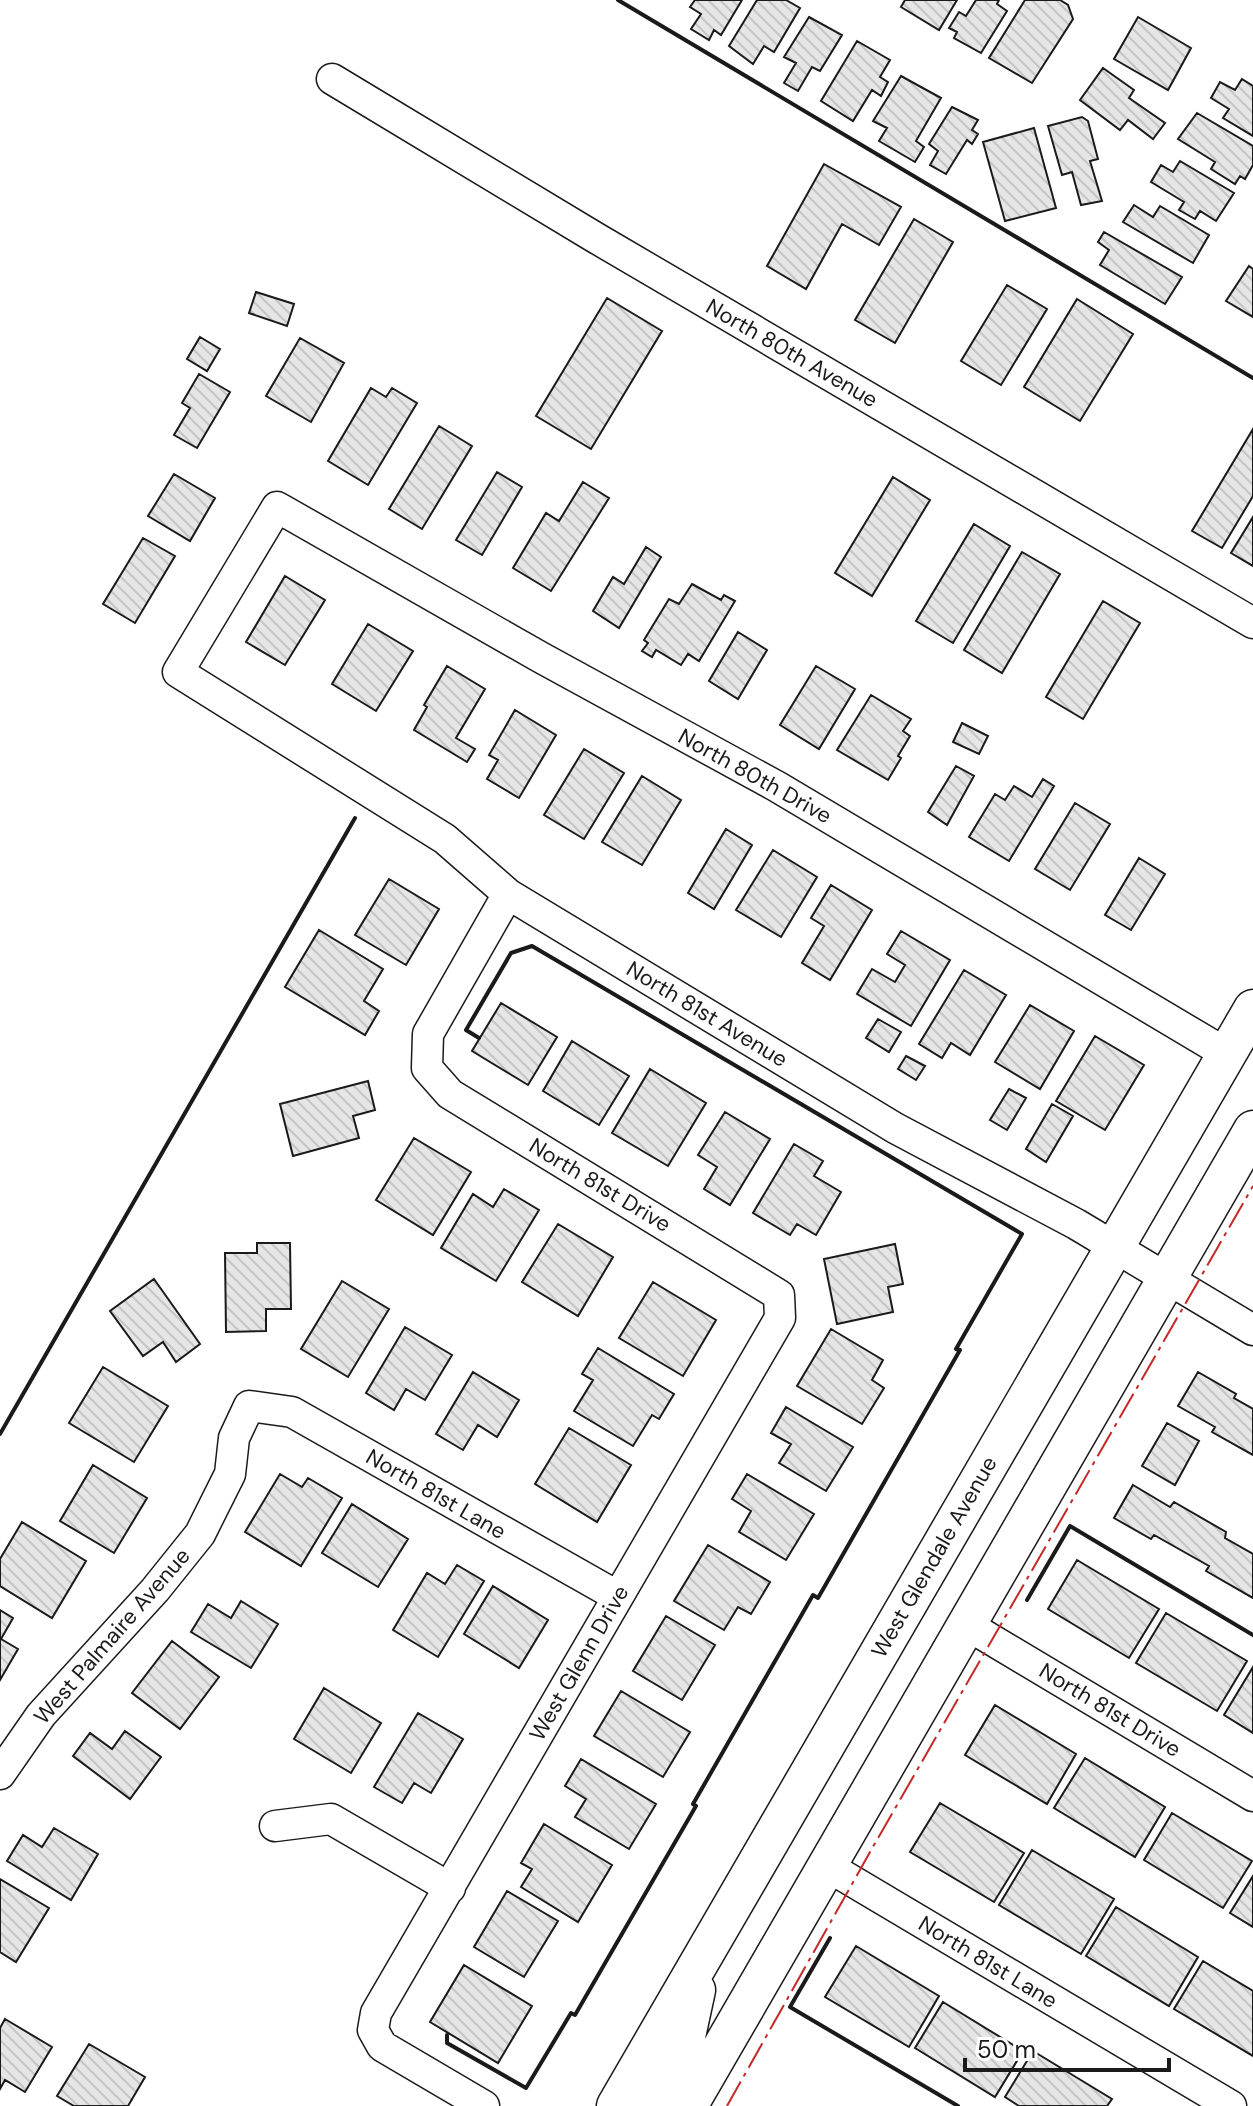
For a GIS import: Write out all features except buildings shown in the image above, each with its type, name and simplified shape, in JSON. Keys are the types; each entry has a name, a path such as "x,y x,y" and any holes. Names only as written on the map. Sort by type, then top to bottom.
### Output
{"main road":[{"name":"West Glendale Avenue","path":"616,2106 1253,1009"},
{"path":"688,2106 1253,1130"},
{"path":"648,2106 685,2041 703,1956"}],"street":[{"name":"North 80th Avenue","path":"332,79 596,238 1253,623"},
{"name":"North 80th Drive","path":"178,672 277,507 540,657 776,786 1227,1054"},
{"name":"North 81st Avenue","path":"178,672 445,839 508,894 895,1128 1076,1224 1253,1330"},
{"name":"North 81st Drive","path":"508,894 428,1034 427,1068 450,1094 779,1295"},
{"name":"West Glenn Drive","path":"484,2106 382,2046 373,2030 376,2013 780,1318 779,1295"},
{"name":"North 81st Lane","path":"249,1406 292,1412 617,1596"},
{"name":"West Palmaire Avenue","path":"0,1774 41,1715 155,1590 200,1534 230,1474 234,1438 249,1406"},
{"name":"North 81st Drive","path":"967,1625 1253,1796"},
{"path":"275,1826 331,1819 450,1888"},
{"name":"North 81st Lane","path":"827,1866 1231,2106"}],"wall":[{"path":"618,0 1253,378"},
{"path":"0,1434 355,818"},
{"path":"447,2035 447,2043 526,2088 571,2013 575,2015 813,1595 818,1598 960,1350 956,1349 1022,1234 532,946 511,953 466,1030 479,1038"},
{"path":"1027,1600 1070,1526 1253,1635"},
{"path":"830,1938 790,2007 958,2106"}],"power":[{"path":"727,2106 1253,1186"}]}
